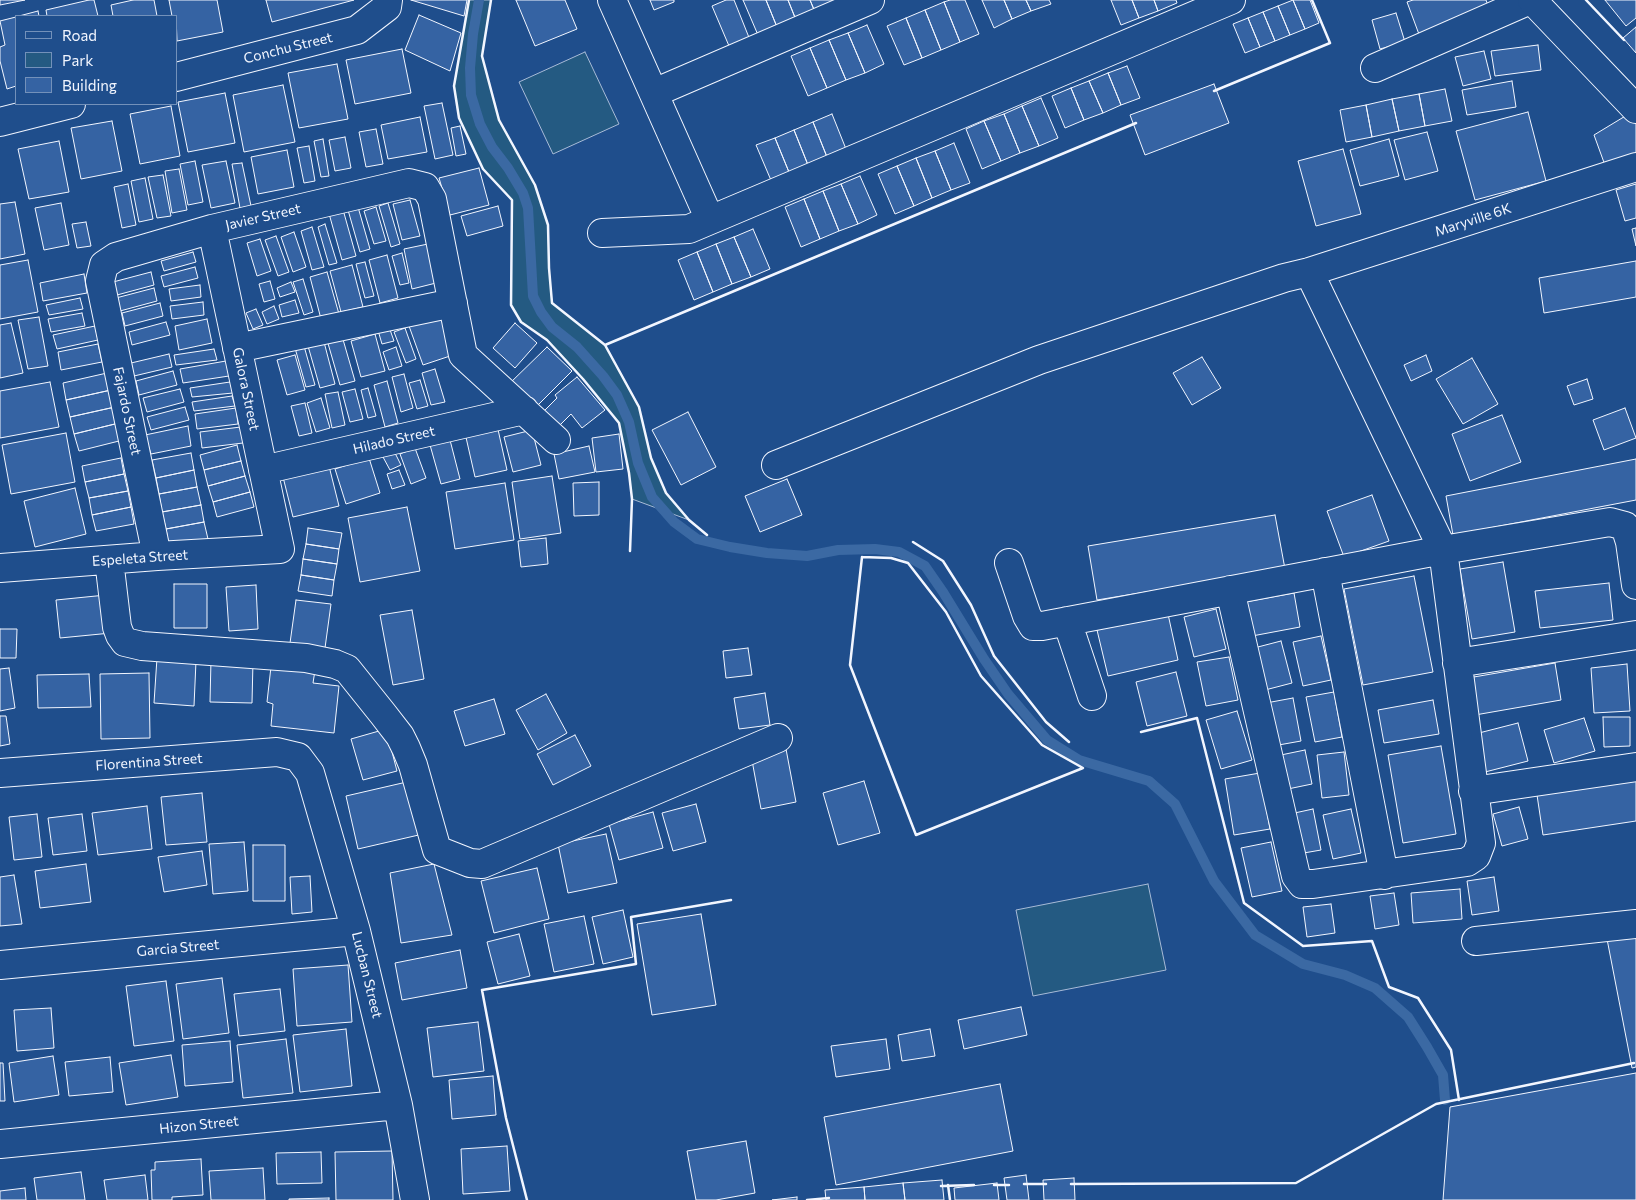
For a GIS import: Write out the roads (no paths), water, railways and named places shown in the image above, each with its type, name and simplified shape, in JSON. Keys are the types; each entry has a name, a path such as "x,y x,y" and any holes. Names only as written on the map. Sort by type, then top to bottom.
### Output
{"street":[{"name":"Conchu Street","path":"178,76 357,30 386,7 388,0"},
{"path":"612,0 710,220"},
{"path":"654,93 870,0"},
{"path":"602,234 689,229 1231,0"},
{"path":"1375,68 1531,0 1636,109"},
{"path":"0,122 67,105"},
{"name":"Maryville 6K","path":"776,465 1040,360 1284,278 1310,272 1636,167"},
{"name":"Javier Street","path":"104,266 116,257 212,229 409,183 425,187 432,199 453,303"},
{"name":"Galora Street","path":"212,229 280,549"},
{"name":"Fajardo Street","path":"104,266 100,281 157,556"},
{"path":"1230,590 1296,876 1302,884 1384,875 1467,862 1476,856 1481,843 1443,550 1310,272"},
{"path":"237,348 453,303 464,355 556,440"},
{"name":"Hilado Street","path":"263,470 524,410"},
{"path":"1010,563 1027,616 1033,626 1042,626 1443,550 1610,522 1625,526 1630,542 1636,585"},
{"name":"Espeleta Street","path":"0,568 280,549"},
{"path":"109,560 117,627 125,642 142,646 306,658 335,664 347,670 400,736 413,765 437,850 470,864 482,864 778,738"},
{"path":"1325,572 1384,875"},
{"path":"1067,621 1092,696"},
{"path":"1457,663 1636,635"},
{"name":"Florentina Street","path":"0,773 277,752 298,757"},
{"name":"Lucban Street","path":"298,757 310,774 356,930 398,1105 415,1200"},
{"path":"1473,791 1636,767"},
{"path":"1476,941 1636,924"},
{"name":"Garcia Street","path":"0,965 356,930"},
{"name":"Hizon Street","path":"0,1144 398,1105"}],"waterway":[{"path":"479,0 470,68 471,95 480,124 492,147 508,168 523,193 528,208 533,296 541,312 552,327 577,347 617,395 629,422 638,463 652,497 674,522 697,539 767,553 807,556 838,550 875,549 899,552 925,566 1008,694 1047,740 1079,760 1149,781 1175,804 1214,881 1255,935 1303,964 1345,975 1375,988 1408,1017 1427,1047 1443,1075 1445,1100"}]}
